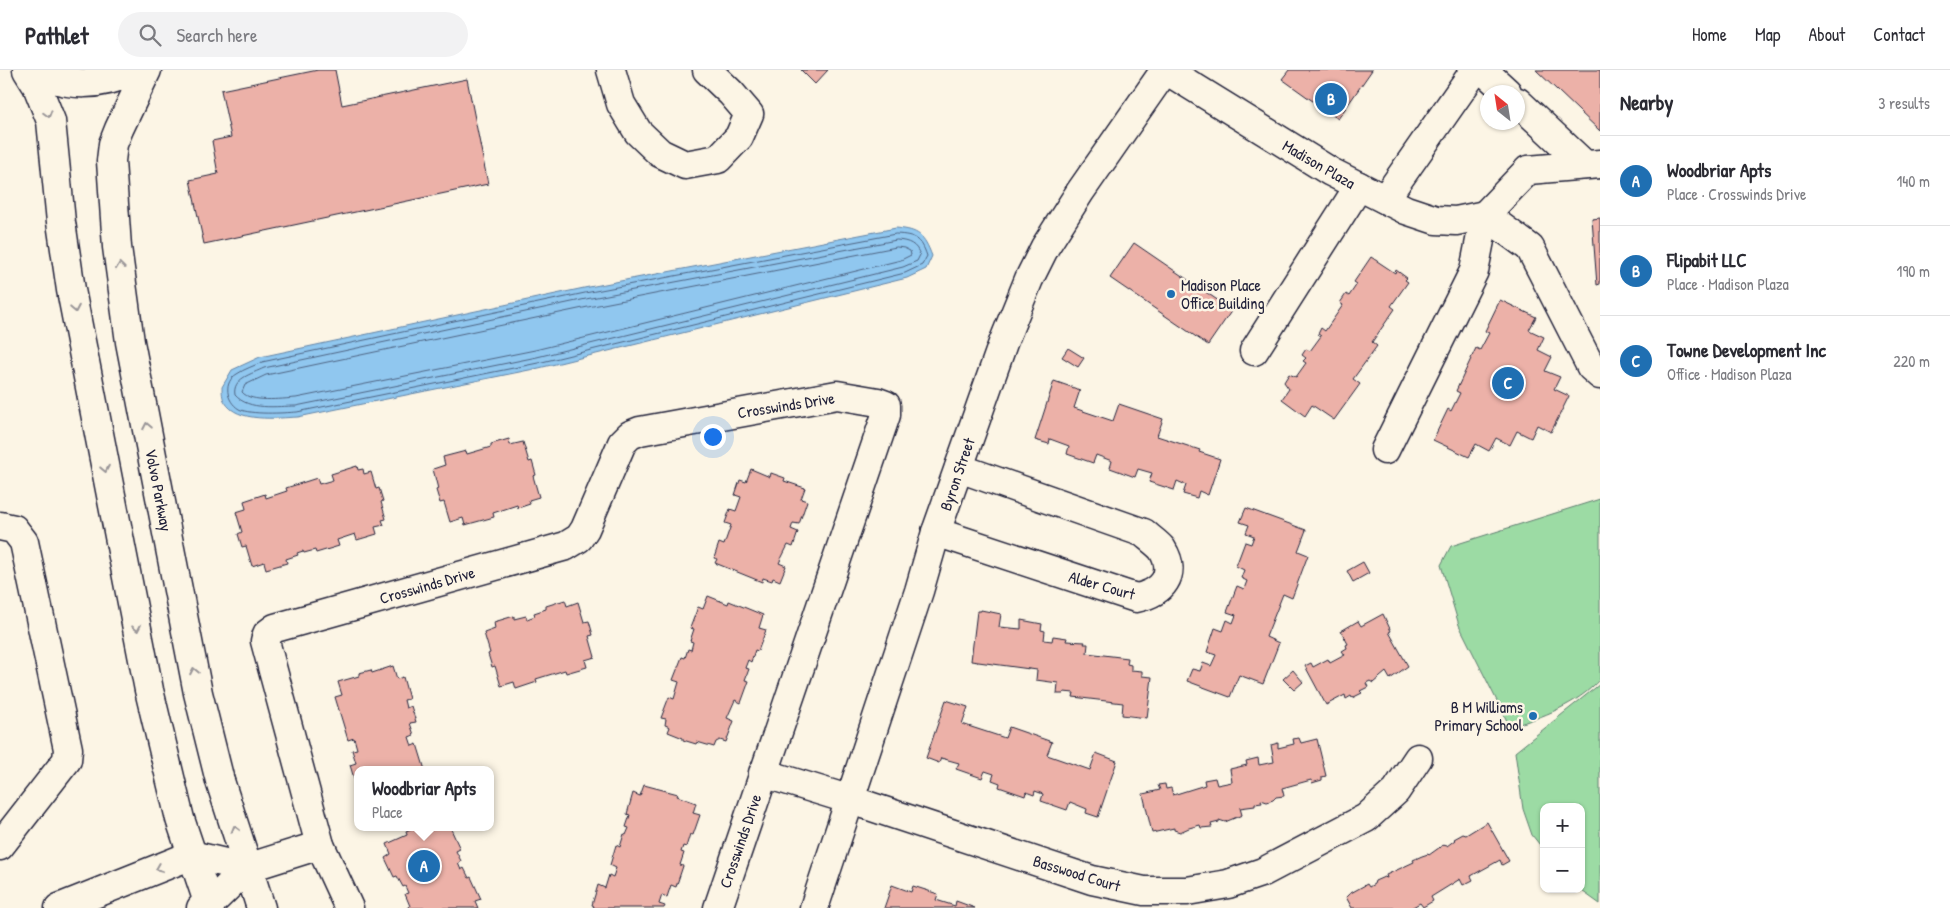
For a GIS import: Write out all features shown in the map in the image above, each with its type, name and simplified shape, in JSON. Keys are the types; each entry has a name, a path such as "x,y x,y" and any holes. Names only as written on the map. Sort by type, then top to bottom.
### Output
{"street":[{"path":"27,70 37,86 51,121 71,290 115,520 151,700 173,793 206,907 247,868 320,845"},
{"path":"34,70 44,76 66,83 90,84 113,80 136,70"},
{"name":"Volvo Parkway","path":"147,70 113,144 111,161 117,247 130,342 198,693 220,782 261,908"},
{"path":"611,70 621,104 638,132 660,153 685,165 718,159 739,137 749,114 708,70"},
{"name":"Madison Plaza","path":"1166,70 1294,151 1406,210 1436,220 1456,221 1485,215"},
{"name":"Byron Street","path":"814,908 916,601 936,532 1003,343 1029,279 1045,247 1080,192 1166,70"},
{"path":"1385,199 1475,70"},
{"path":"1483,70 1499,85"},
{"path":"1525,108 1592,165"},
{"path":"1385,450 1474,271 1485,215 1528,170 1592,165"},
{"path":"1254,351 1359,186"},
{"path":"1485,215 1530,248 1591,367 1600,375"},
{"name":"Crosswinds Drive","path":"349,908 320,845 265,640 268,634 275,628 566,546 579,538 585,529 622,442 640,431 836,395 878,402 886,405 886,415 718,908"},
{"name":"Alder Court","path":"936,532 1136,598 1150,595 1161,587 1168,575 1167,559 1160,547 1144,533 959,468"},
{"path":"0,526 14,529 24,542 68,749 67,760 0,846"},
{"name":"Basswood Court","path":"850,800 1092,880 1144,891 1188,891 1228,884 1263,872 1366,818 1396,791 1418,758"},
{"name":"Crosswinds Drive","path":"763,774 850,800"},
{"path":"59,908 192,855 247,868"}],"green space":[{"path":"1600,499 1600,679 1570,703 1510,727 1459,625 1441,565 1451,546"},
{"path":"1600,684 1600,904 1585,893 1585,803 1540,803 1540,845 1532,835 1523,809 1515,752"}],"water":[{"path":"896,228 910,230 920,235 932,256 926,269 907,278 539,368 298,417 258,418 248,416 231,409 223,397 222,387 232,370 260,357 584,288"}],"building":[{"path":"318,70 335,70 342,105 467,79 488,184 204,244 190,180 218,174 212,141 231,137 221,90"},
{"path":"801,70 828,70 815,84"},
{"path":"1289,70 1372,70 1338,119 1282,79"},
{"path":"1536,70 1600,70 1600,131"},
{"path":"1600,218 1600,284 1597,285 1592,219"},
{"name":"Madison Place Office Building","path":"1134,243 1232,310 1208,345 1110,278"},
{"path":"1371,257 1395,273 1396,270 1407,278 1405,280 1408,282 1391,306 1395,309 1372,342 1377,346 1353,379 1360,384 1334,420 1312,405 1305,416 1282,399 1289,389 1284,382 1289,374 1296,377 1306,363 1303,361 1306,358 1302,355 1306,349 1310,351 1321,336 1318,334 1321,328 1325,331 1343,305 1340,303 1346,294 1349,296 1357,284 1354,282"},
{"path":"1500,300 1536,317 1529,330 1544,337 1538,350 1552,357 1545,371 1560,377 1554,389 1569,396 1551,432 1537,425 1531,438 1517,431 1510,445 1496,438 1489,451 1476,444 1469,457 1433,440 1448,409 1451,411 1460,393 1456,391 1476,348 1480,350 1489,333 1485,331"},
{"path":"1068,348 1084,358 1078,367 1062,357"},
{"path":"1054,381 1080,390 1074,408 1113,421 1119,404 1163,419 1157,436 1200,450 1199,452 1220,459 1208,495 1199,491 1197,498 1183,494 1186,485 1177,481 1174,490 1149,482 1152,473 1138,469 1135,477 1110,468 1112,461 1096,455 1093,463 1067,454 1069,446 1050,439 1049,444 1035,440"},
{"path":"509,439 510,445 523,442 529,462 532,461 536,475 533,476 539,497 529,500 530,504 518,508 517,505 493,513 494,517 465,525 463,518 450,522 444,502 440,503 433,469 445,465 443,457 466,451 467,454"},
{"path":"357,466 358,470 363,469 364,474 371,472 376,489 379,488 383,501 381,502 386,519 382,520 384,525 375,527 377,534 357,540 355,534 337,540 339,546 316,553 315,550 304,553 303,551 286,559 287,563 266,569 264,562 252,566 246,546 242,547 238,534 242,532 236,512 246,509 244,501 265,494 266,498 287,491 286,488 317,478 319,484 333,480 331,474"},
{"path":"751,469 770,477 771,473 785,478 784,481 805,488 801,499 807,501 799,524 793,523 791,529 798,532 793,547 788,545 779,563 786,566 780,581 773,578 772,581 763,578 762,582 715,563 717,559 714,558 719,543 724,545 731,525 725,523 730,509 736,511 741,497 735,495 740,480 746,482"},
{"path":"1246,508 1306,530 1298,551 1308,555 1292,598 1283,594 1266,637 1279,643 1263,684 1239,675 1230,697 1187,681 1192,669 1200,671 1203,663 1211,666 1216,655 1207,652 1215,628 1223,631 1227,620 1233,623 1236,615 1227,612 1237,586 1244,589 1247,581 1241,578 1244,570 1236,566 1245,542 1251,544 1254,536 1246,533 1249,525 1240,522"},
{"path":"1363,562 1369,573 1353,582 1347,571"},
{"path":"708,596 728,604 729,601 763,615 759,628 766,630 758,651 755,650 751,662 748,660 745,668 749,669 745,680 749,681 741,703 735,700 727,718 734,721 726,742 720,740 716,742 714,747 683,740 683,738 668,732 670,727 665,725 666,719 661,718 669,697 674,699 679,682 673,680 682,657 685,658 688,649 691,650 693,642 690,641 694,629 690,628 698,607 703,609"},
{"path":"565,600 567,606 578,602 584,622 589,621 593,635 589,636 595,657 585,660 587,667 566,673 565,670 536,679 537,682 516,689 514,682 501,686 495,666 492,667 484,633 495,629 494,622 514,616 514,619 526,616 527,619 535,616 534,613 546,609 546,606"},
{"path":"977,611 1001,614 999,627 1021,629 1021,620 1042,624 1041,630 1045,631 1044,640 1052,641 1053,636 1067,638 1066,641 1085,642 1084,644 1088,644 1087,653 1128,658 1127,664 1131,665 1131,670 1142,671 1142,676 1152,677 1147,718 1122,715 1123,703 1073,697 1074,693 1064,692 1063,694 1057,694 1058,683 1036,680 1037,670 971,661"},
{"path":"1383,614 1391,631 1389,632 1408,666 1390,679 1386,672 1373,683 1370,681 1366,683 1368,687 1360,691 1362,693 1352,698 1351,696 1346,699 1345,695 1326,705 1305,666 1311,663 1313,667 1328,659 1330,663 1345,655 1342,651 1347,648 1346,645 1348,644 1341,631 1358,621 1361,626"},
{"path":"393,666 397,679 403,677 409,699 404,700 406,708 411,706 416,722 410,723 414,735 409,737 412,746 417,744 424,766 354,766 354,778 350,765 356,763 352,750 357,749 354,738 348,740 335,697 342,695 338,682 359,676 359,673 371,670 372,673"},
{"path":"1293,670 1303,682 1294,690 1283,679"},
{"path":"946,700 968,707 962,724 1005,738 1009,727 1052,742 1047,755 1090,770 1096,753 1117,761 1098,817 1086,813 1087,809 1070,802 1067,810 1041,801 1043,794 1035,791 1034,795 1026,792 1025,796 999,787 1000,783 992,780 994,774 985,771 982,778 956,769 959,763 941,758 939,763 926,758"},
{"path":"1299,738 1301,743 1317,739 1326,776 1322,777 1322,780 1312,783 1311,780 1282,788 1284,796 1276,797 1267,802 1261,800 1262,803 1255,804 1255,806 1240,808 1242,815 1225,822 1219,820 1219,822 1211,824 1212,827 1201,828 1200,825 1180,832 1174,830 1174,828 1152,833 1143,794 1160,790 1158,785 1165,784 1166,789 1171,788 1173,795 1205,785 1204,780 1215,778 1217,785 1232,782 1230,769 1247,765 1246,761 1258,758 1259,765 1274,762 1271,745 1278,743 1278,748 1294,744 1293,739"},
{"path":"644,785 678,794 677,796 696,803 693,813 700,815 693,835 690,834 686,847 683,846 681,852 684,853 680,865 683,866 676,887 671,885 667,897 662,895 659,904 665,906 664,908 593,908 594,906 592,905 598,885 605,888 609,875 613,877 616,868 610,865 616,845 620,847 624,834 626,835 629,828 626,827 630,815 627,814 633,793 640,796"},
{"path":"1487,822 1509,861 1502,865 1500,860 1471,876 1473,880 1463,885 1460,879 1431,897 1433,901 1423,907 1420,903 1411,908 1352,908 1346,897 1349,894 1367,884 1369,887 1375,881 1384,877 1387,878 1386,875 1414,862 1413,860 1429,855 1443,845 1447,846 1454,839 1463,834 1466,835"},
{"path":"406,831 452,831 460,849 456,851 461,861 458,863 461,870 464,868 469,878 471,877 481,899 475,901 478,908 407,908 410,906 405,894 408,893 405,886 403,887 397,876 394,877 385,858 391,854 387,844 407,835"},
{"path":"892,885 911,892 913,886 938,894 936,900 955,906 956,901 975,908 884,908"}],"place":[{"name":"Flipabit LLC","path":"1331,99"},
{"name":"Madison Place Office Building","path":"1171,294"},
{"name":"Towne Development Inc","path":"1508,383"},
{"name":"B M Williams Primary School","path":"1533,716"},
{"name":"Woodbriar Apts","path":"424,866"}]}
